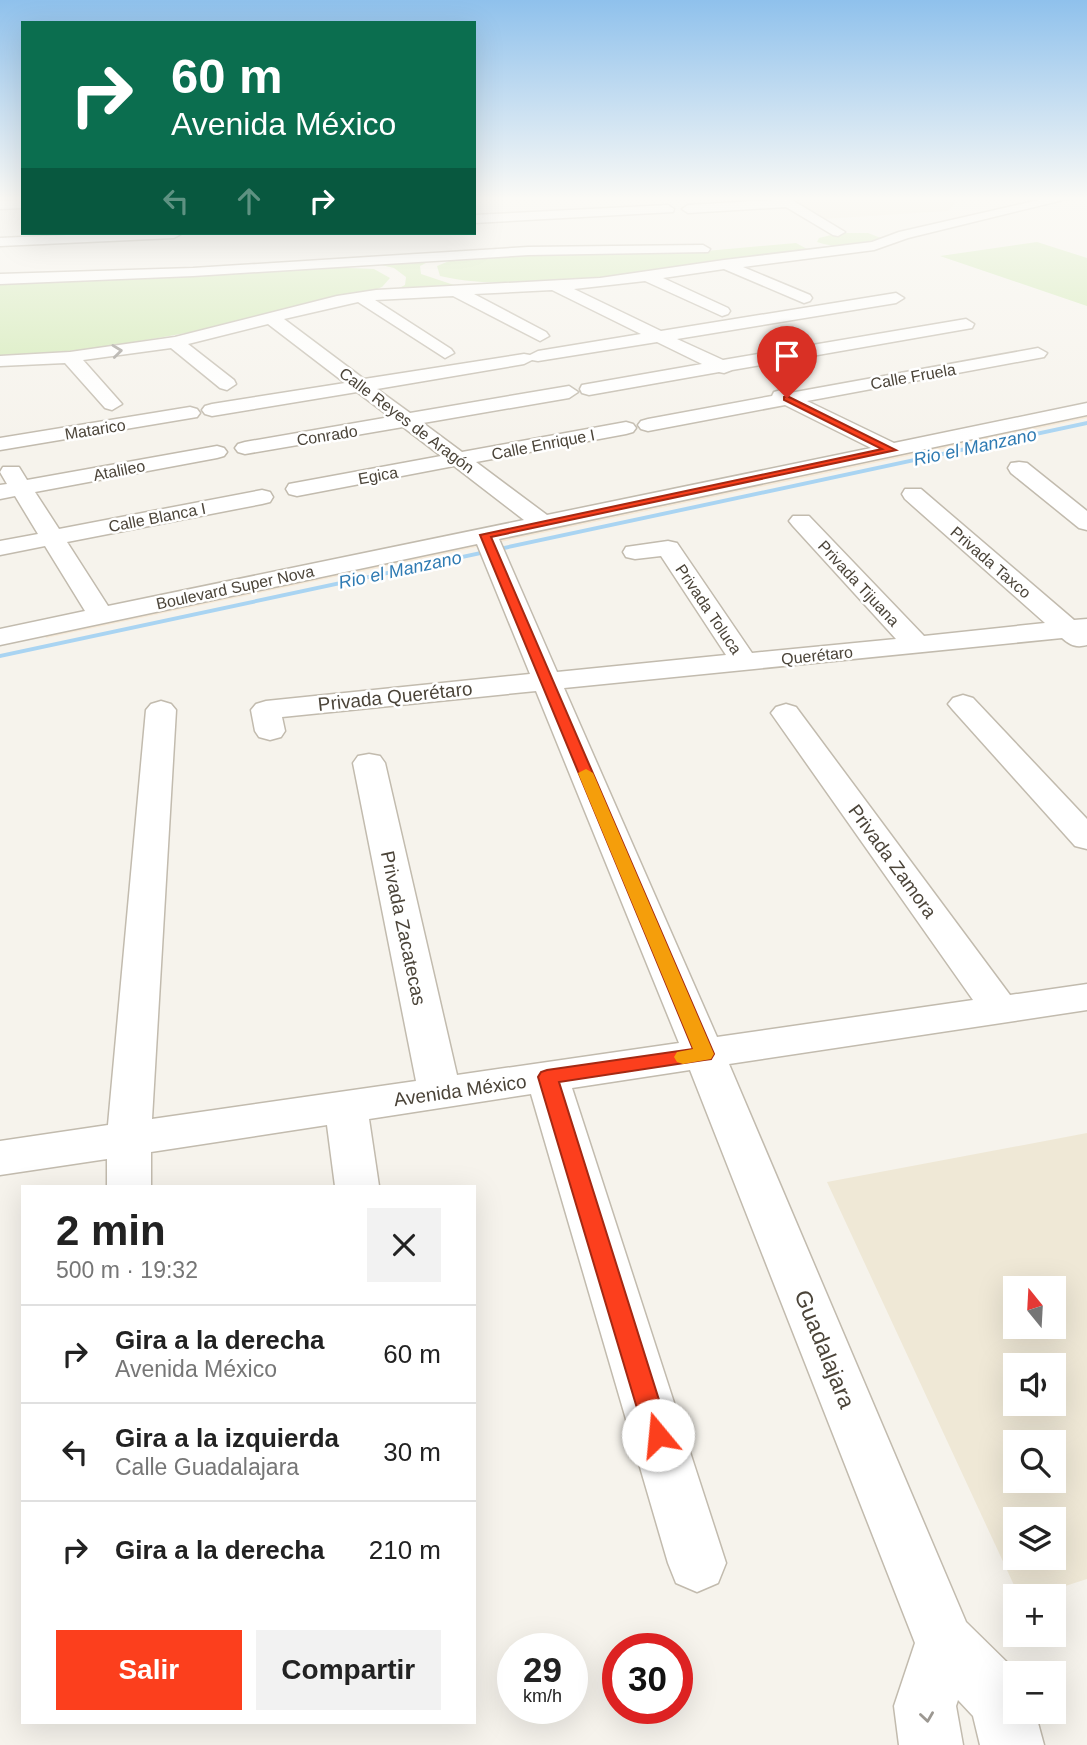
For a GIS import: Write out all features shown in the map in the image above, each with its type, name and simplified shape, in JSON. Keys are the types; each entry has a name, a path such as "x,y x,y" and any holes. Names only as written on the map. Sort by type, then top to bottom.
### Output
{"street":[{"path":"369,297 399,282 399,278"},
{"path":"436,278 496,289"},
{"path":"0,361 70,357 175,342 369,297 453,289 558,286 625,278"},
{"path":"651,278 722,311"},
{"path":"758,278 804,298"},
{"path":"558,286 884,446"},
{"path":"453,289 540,336"},
{"path":"369,297 445,353"},
{"path":"212,410 896,298"},
{"name":"Calle Reyes de Aragón","path":"271,318 536,518"},
{"name":"Conrado","path":"245,449 966,324"},
{"path":"175,342 228,384"},
{"name":"Calle Fruela","path":"648,425 1038,353"},
{"path":"70,357 112,404"},
{"name":"Boulevard Super Nova","path":"884,446 1087,398"},
{"name":"Boulevard Super Nova","path":"0,637 96,609 884,446 1087,409"},
{"name":"Matarico","path":"0,444 190,413"},
{"name":"Calle Enrique I","path":"460,460 626,428"},
{"name":"Atalileo","path":"11,490 218,452"},
{"path":"0,454 11,490 52,538 96,609"},
{"name":"Egica","path":"297,489 460,460"},
{"path":"1019,468 1087,523"},
{"name":"Privada Taxco","path":"913,494 1081,634"},
{"name":"Calle Blanca I","path":"0,548 262,497"},
{"name":"Boulevard Super Nova","path":"0,620 96,609 489,545 536,518"},
{"name":"Privada Tijuana","path":"801,521 917,645"},
{"name":"Guadalajara","path":"489,545 704,1054 945,1643"},
{"name":"Privada Toluca","path":"635,552 668,548 745,663"},
{"name":"Querétaro","path":"546,679 745,663 917,645 1081,634"},
{"name":"Privada Querétaro","path":"270,731 266,710 546,679"},
{"path":"963,704 1087,839"},
{"path":"129,1185 129,1139 161,710"},
{"name":"Privada Zamora","path":"786,713 1000,1010"},
{"name":"Privada Zacatecas","path":"369,763 440,1093"},
{"name":"Avenida México","path":"0,1158 1087,997"},
{"path":"547,1077 697,1563"},
{"path":"346,1107 357,1185"},
{"path":"931,1745 925,1706 945,1643 1001,1700 1012,1745"}],"shaded area":[{"path":"1087,406 1087,418 46,638 38,623"},
{"path":"1087,1133 1087,1579 1066,1586 1013,1584 1007,1570 1066,1570 1066,1507 1003,1507 1003,1562 827,1182"}],"green space":[{"path":"76,278 390,278 382,287 363,295 228,325 92,348 0,357 0,282"},
{"path":"406,278 434,278 454,285 395,290 405,285"},
{"path":"455,278 593,278 503,283"},
{"path":"1006,278 1087,278 1087,306"}],"waterway":[{"name":"Rio el Manzano","path":"0,656 1087,423"}],"slow traffic":[{"path":"586,773 704,1054 683,1057"}],"route":[{"path":"658,1435 547,1077 704,1054 485,535 891,450 787,398"}]}
